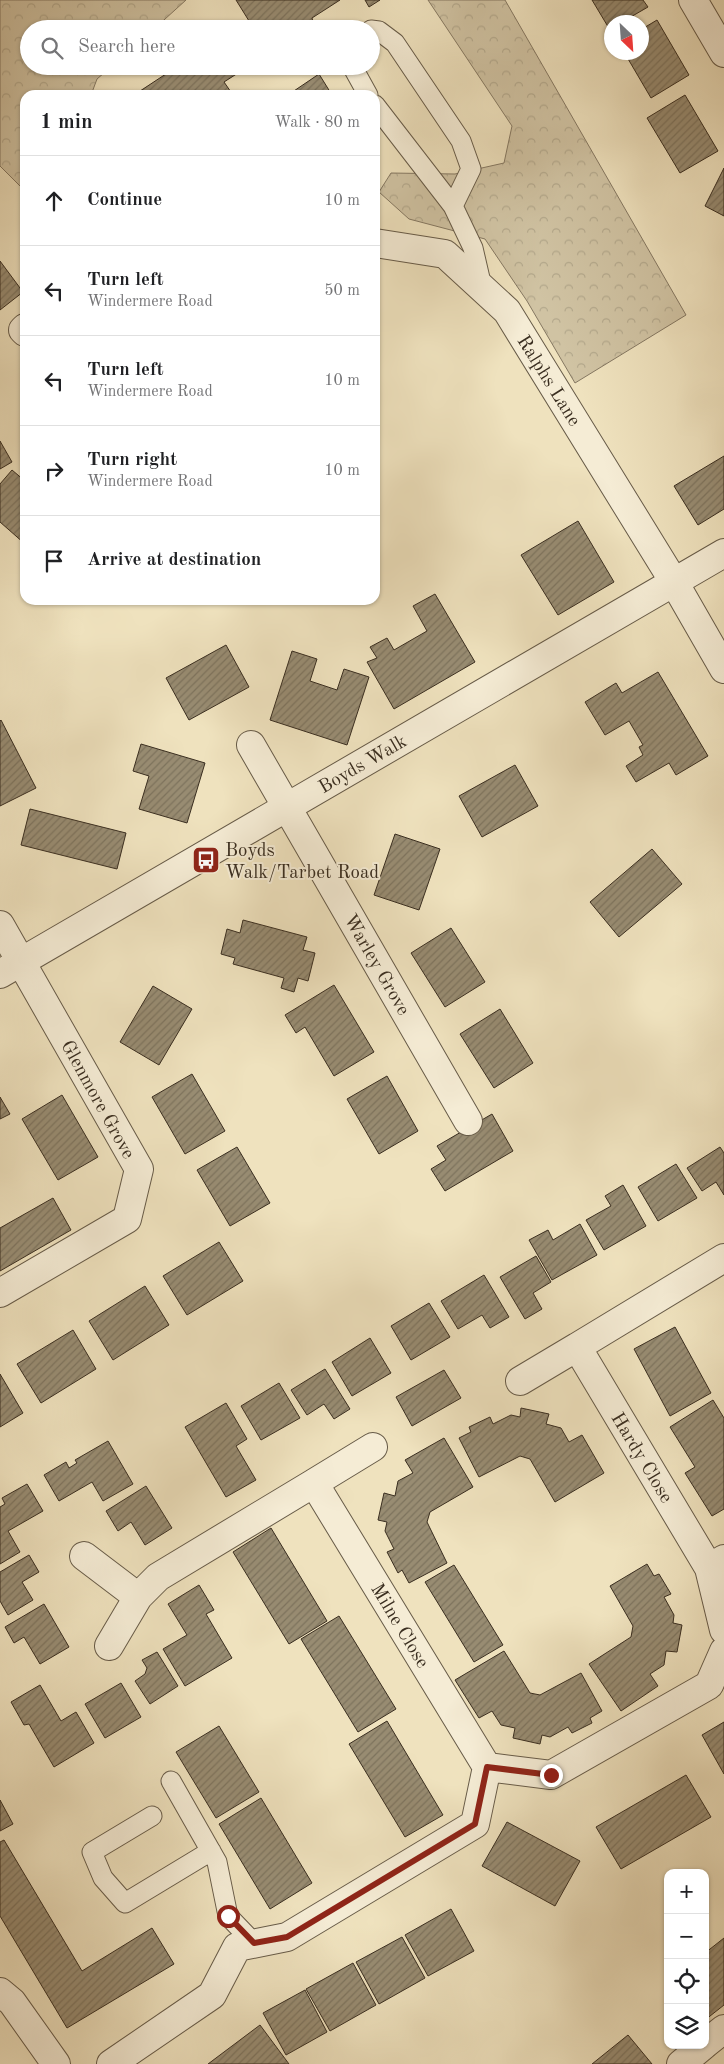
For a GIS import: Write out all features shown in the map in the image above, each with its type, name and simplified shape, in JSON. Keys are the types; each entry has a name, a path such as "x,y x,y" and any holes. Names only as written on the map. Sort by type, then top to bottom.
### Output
{"street":[{"path":"693,0 724,53"},
{"name":"Ralphs Lane","path":"380,244 445,254 507,311 674,582 724,669"},
{"name":"Boyds Walk","path":"11,967 724,553"},
{"name":"Warley Grove","path":"251,745 468,1121"},
{"name":"Glenmore Grove","path":"0,926 11,967 139,1169 126,1218 0,1292"},
{"path":"520,1381 724,1258"},
{"name":"Hardy Close","path":"577,1347 716,1564 724,1630"},
{"path":"109,1646 138,1597 158,1577 373,1447"},
{"name":"Milne Close","path":"314,1483 487,1767"},
{"path":"84,1556 138,1597"},
{"path":"111,2064 212,1995 237,1946 287,1937 475,1824 487,1767 551,1775 709,1685 724,1651"},
{"path":"0,1992 12,2002 56,2064"},
{"path":"694,2055 724,2029"}],"lane":[{"path":"380,31 395,43 461,141 471,169 453,206"},
{"path":"357,75 365,90"},
{"path":"380,111 453,206 473,248 482,288"},
{"path":"171,1781 217,1862 228,1916 254,1943"},
{"path":"152,1816 92,1852 103,1878 125,1903 211,1851"}],"green space":[{"path":"0,0 186,0 164,20 20,20 20,75 102,75 97,79 93,90 20,90 20,186 0,166"},
{"path":"428,0 505,0 686,315 575,383 527,301 485,239 409,219 380,193 391,173 455,174 504,163 512,126"}],"building":[{"path":"236,0 340,0 312,18 312,20 248,20"},
{"path":"365,0 380,0 369,7"},
{"path":"592,0 643,0 648,7 634,15 604,15 604,20"},
{"path":"657,20 689,75 651,98 629,60 649,60 649,25"},
{"path":"164,75 235,75 224,82 230,90 142,90"},
{"path":"320,75 329,90 295,90"},
{"path":"685,95 718,151 680,173 647,118"},
{"path":"724,168 724,216 705,206"},
{"path":"0,261 20,288 20,294 0,310"},
{"path":"0,441 12,462 0,469"},
{"path":"724,456 724,509 698,525 674,486"},
{"path":"12,470 20,477 20,540 0,522 0,484"},
{"path":"578,521 614,582 558,615 521,555"},
{"path":"435,594 475,662 394,709 367,662 377,658 370,647 387,638 394,650 427,631 413,606"},
{"path":"226,645 249,687 189,720 166,678"},
{"path":"292,651 317,659 310,681 337,690 344,669 369,677 347,745 270,720"},
{"path":"658,672 708,756 676,775 669,763 636,782 626,766 643,755 639,747 643,745 629,721 605,735 585,702 616,683 622,693"},
{"path":"0,721 36,788 0,806"},
{"path":"141,744 205,763 187,823 139,809 149,776 133,771"},
{"path":"515,765 538,806 482,837 459,796"},
{"path":"30,809 126,833 117,869 21,845"},
{"path":"395,834 440,849 419,910 374,895"},
{"path":"652,849 682,884 619,937 590,902"},
{"path":"243,920 307,937 303,950 315,953 308,981 298,978 294,992 281,988 284,978 233,964 235,958 221,954 227,929 240,933"},
{"path":"451,928 485,982 445,1007 411,953"},
{"path":"334,985 374,1052 334,1076 305,1027 296,1033 285,1015"},
{"path":"153,986 192,1009 159,1065 120,1042"},
{"path":"500,1009 533,1063 494,1088 460,1034"},
{"path":"192,1074 225,1131 185,1154 152,1097"},
{"path":"387,1076 418,1131 379,1154 347,1099"},
{"path":"62,1095 98,1157 58,1180 22,1119"},
{"path":"0,1097 10,1114 0,1119"},
{"path":"492,1114 513,1151 445,1191 431,1169 446,1160 437,1146"},
{"path":"237,1147 270,1203 230,1226 197,1170"},
{"path":"720,1147 724,1153 724,1195 716,1182 702,1191 687,1168"},
{"path":"676,1164 697,1198 658,1221 638,1187"},
{"path":"623,1185 646,1226 604,1250 586,1220 611,1206 605,1196"},
{"path":"53,1198 71,1230 0,1271 0,1228"},
{"path":"580,1224 597,1255 552,1280 529,1240 548,1230 553,1240"},
{"path":"219,1242 243,1281 187,1315 163,1276"},
{"path":"536,1256 551,1282 533,1293 542,1309 525,1319 500,1277"},
{"path":"484,1275 509,1317 490,1328 482,1315 458,1329 441,1301"},
{"path":"145,1286 169,1325 113,1360 89,1321"},
{"path":"429,1303 450,1337 411,1360 391,1326"},
{"path":"675,1327 711,1393 670,1416 634,1349"},
{"path":"73,1330 96,1369 41,1403 17,1364"},
{"path":"370,1338 391,1373 352,1396 332,1362"},
{"path":"325,1369 350,1409 334,1419 324,1404 307,1415 291,1390"},
{"path":"444,1370 461,1398 412,1426 396,1397"},
{"path":"0,1374 23,1413 0,1427"},
{"path":"279,1383 300,1418 261,1440 241,1406"},
{"path":"713,1400 724,1418 724,1509 712,1516 685,1473 695,1467 670,1427"},
{"path":"226,1403 247,1439 236,1446 256,1480 226,1497 185,1427"},
{"path":"521,1408 549,1414 546,1424 561,1428 569,1442 582,1435 604,1473 555,1502 530,1459 520,1456 479,1477 459,1438 471,1432 469,1427 490,1417 493,1424 511,1415 520,1417"},
{"path":"444,1438 473,1487 430,1512 427,1522 447,1563 409,1583 402,1570 398,1573 387,1552 394,1549 385,1531 387,1522 378,1520 384,1493 395,1496 398,1481 413,1473 405,1460"},
{"path":"108,1441 133,1484 103,1501 92,1482 59,1501 44,1475 66,1462 69,1468 77,1463 75,1460"},
{"path":"27,1484 43,1511 8,1531 20,1552 0,1564 0,1507 5,1504 2,1498"},
{"path":"146,1486 172,1528 145,1545 131,1522 118,1531 106,1511"},
{"path":"271,1528 327,1621 289,1644 233,1552"},
{"path":"29,1555 39,1572 22,1582 33,1600 8,1615 0,1601 0,1572"},
{"path":"647,1564 654,1576 659,1574 671,1594 664,1597 674,1615 673,1623 682,1625 677,1652 666,1651 664,1665 650,1674 658,1686 621,1711 589,1664 631,1637 633,1626 610,1586"},
{"path":"454,1565 503,1645 474,1662 425,1582"},
{"path":"199,1585 214,1610 206,1614 232,1658 185,1686 163,1649 187,1635 168,1604"},
{"path":"44,1604 69,1647 40,1664 24,1637 14,1643 5,1627"},
{"path":"339,1616 396,1709 358,1732 301,1639"},
{"path":"504,1651 530,1693 540,1695 581,1673 602,1711 590,1718 592,1723 572,1733 568,1727 550,1737 542,1735 540,1744 513,1738 515,1728 501,1725 492,1711 479,1718 455,1680"},
{"path":"157,1652 178,1686 150,1704 135,1681 145,1674 147,1668 142,1660"},
{"path":"121,1683 141,1717 105,1738 85,1704"},
{"path":"40,1685 61,1721 76,1712 94,1743 54,1767 29,1724 24,1725 11,1702"},
{"path":"387,1721 443,1815 405,1837 349,1744"},
{"path":"724,1722 724,1774 702,1735"},
{"path":"219,1726 259,1792 216,1818 176,1752"},
{"path":"686,1775 711,1817 621,1869 596,1827"},
{"path":"261,1798 312,1883 270,1909 219,1824"},
{"path":"0,1800 13,1824 0,1831"},
{"path":"507,1822 580,1861 555,1906 482,1866"},
{"path":"4,1840 82,1971 152,1928 174,1964 67,2028 0,1916 0,1842"},
{"path":"451,1909 474,1951 428,1976 405,1935"},
{"path":"402,1937 425,1978 379,2004 356,1962"},
{"path":"724,1938 724,2005 709,2017 709,1959 709,1950"},
{"path":"353,1963 376,2005 330,2031 306,1989"},
{"path":"305,1990 327,2032 286,2055 263,2013"},
{"path":"260,2025 289,2064 208,2064"},
{"path":"628,2035 652,2064 592,2064"}],"place":[{"name":"Boyds Walk/Tarbet Road","path":"206,860"}],"route":[{"path":"228,1916 254,1943 287,1937 475,1824 487,1767 551,1775"}]}
